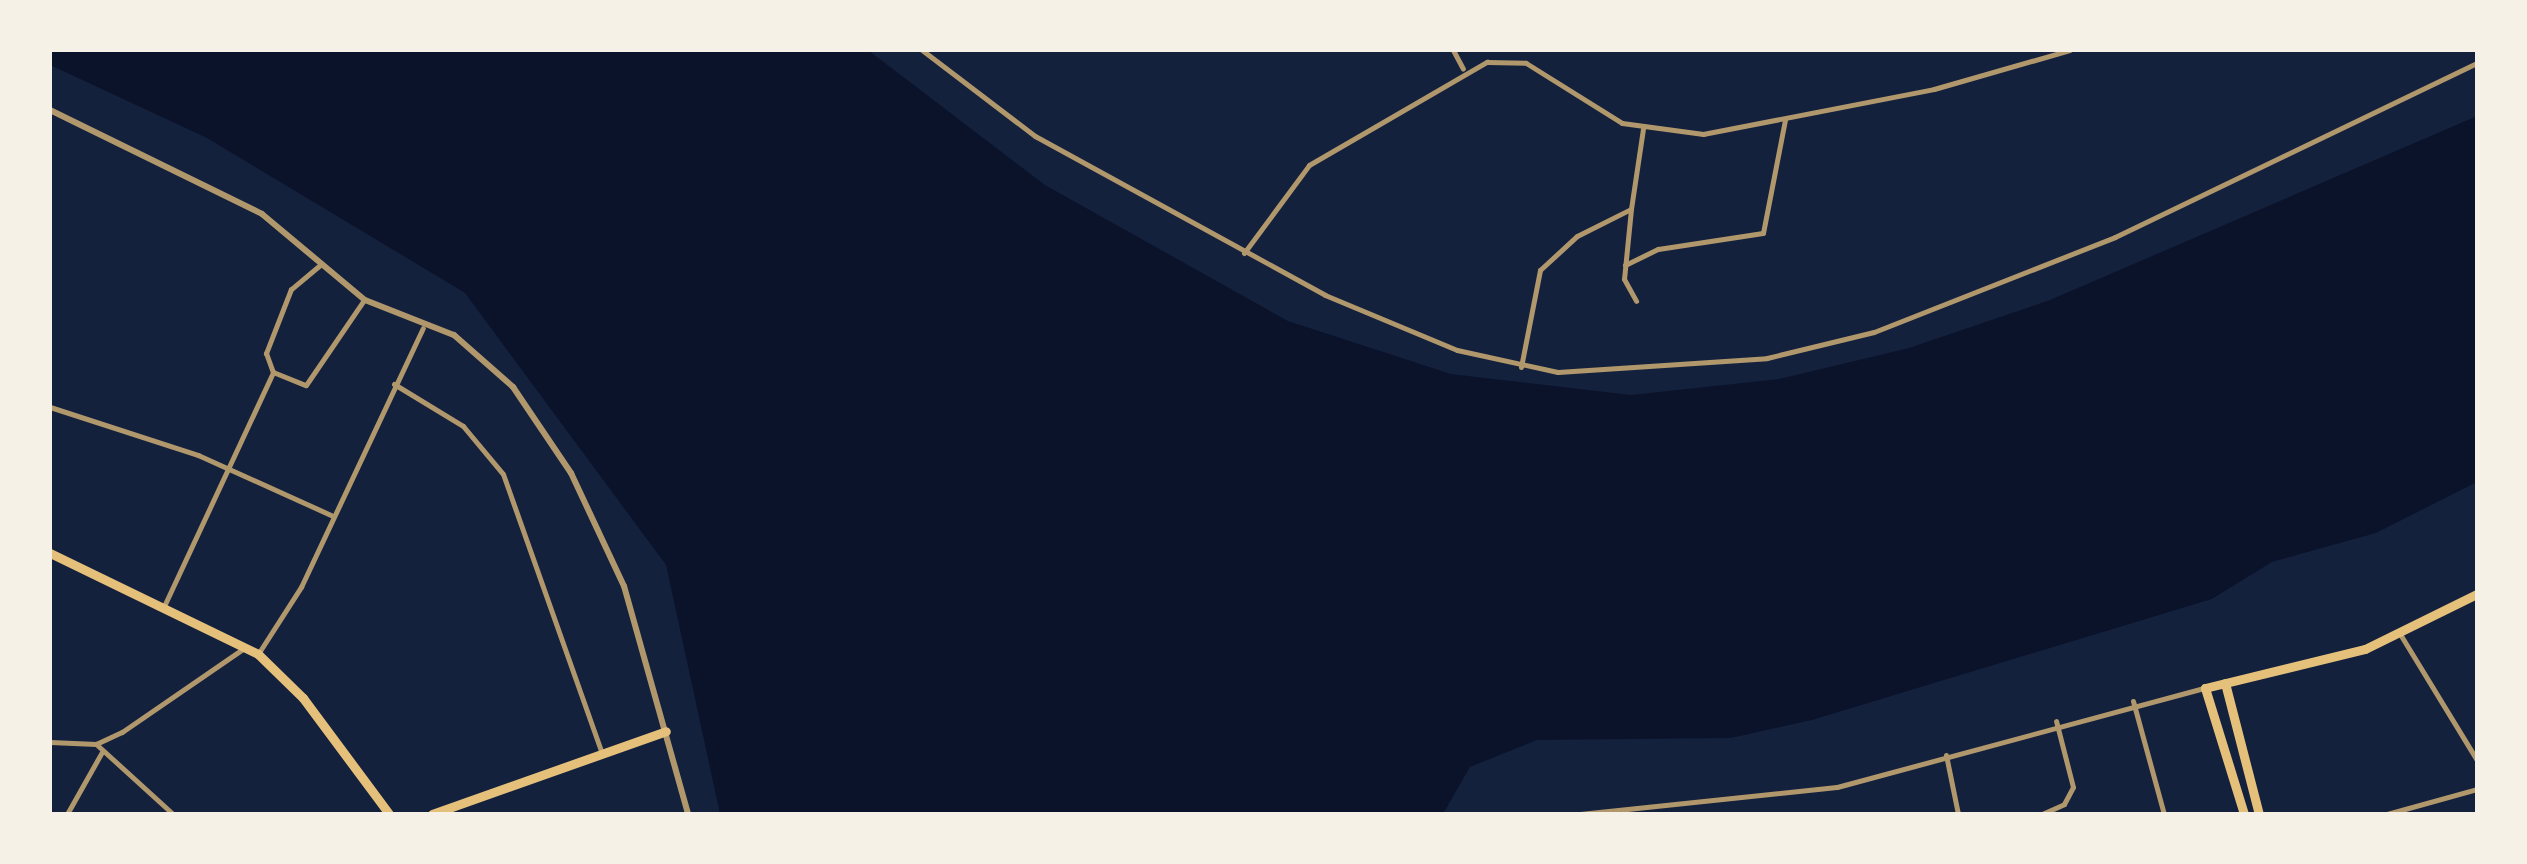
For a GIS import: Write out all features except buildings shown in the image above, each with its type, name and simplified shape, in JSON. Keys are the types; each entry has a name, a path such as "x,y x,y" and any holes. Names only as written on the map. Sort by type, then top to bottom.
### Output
{"main road":[{"path":"50,553 166,604 258,654 303,698 389,814"},
{"path":"2244,814 2205,688 2400,634 2477,594"},
{"path":"2225,683 2259,814"},
{"path":"432,814 666,731"}],"street":[{"path":"1453,50 1463,69"},
{"path":"1244,253 1309,164 1463,69 1526,63 1643,129 1703,134 1785,120 2070,50"},
{"path":"923,51 1035,136 1244,253 1398,330 1521,368 1708,366 1874,332 2115,238 2477,63"},
{"path":"50,110 249,207 365,300 424,328 454,334 492,364 571,474 647,648 688,814"},
{"path":"1625,266 1658,249 1763,233 1785,120"},
{"path":"1636,300 1625,266 1643,129"},
{"path":"1521,368 1542,266 1631,209"},
{"path":"166,604 274,372 266,353 291,289 320,265"},
{"path":"274,372 310,382 365,300"},
{"path":"258,654 333,516 424,328"},
{"path":"394,384 463,426 503,474 602,753"},
{"path":"50,406 229,470 333,516"},
{"path":"2400,634 2477,760"},
{"path":"50,742 96,744 185,696 246,646"},
{"path":"1580,814 1635,812 1837,786 2056,721 2205,688"},
{"path":"2133,701 2164,814"},
{"path":"2042,814 2064,804 2073,787 2056,721"},
{"path":"96,744 173,814"},
{"path":"67,814 102,752"},
{"path":"1946,755 1958,814"},
{"path":"2387,814 2477,788"}],"water":[{"path":"50,50 868,50 1045,185 1288,321 1451,374 1631,395 1779,379 1909,348 2050,300 2477,116 2477,482 2376,533 2272,562 2212,599 1812,720 1731,738 1537,740 1470,767 1443,814 720,814 666,565 465,293 207,138 50,65"}]}
